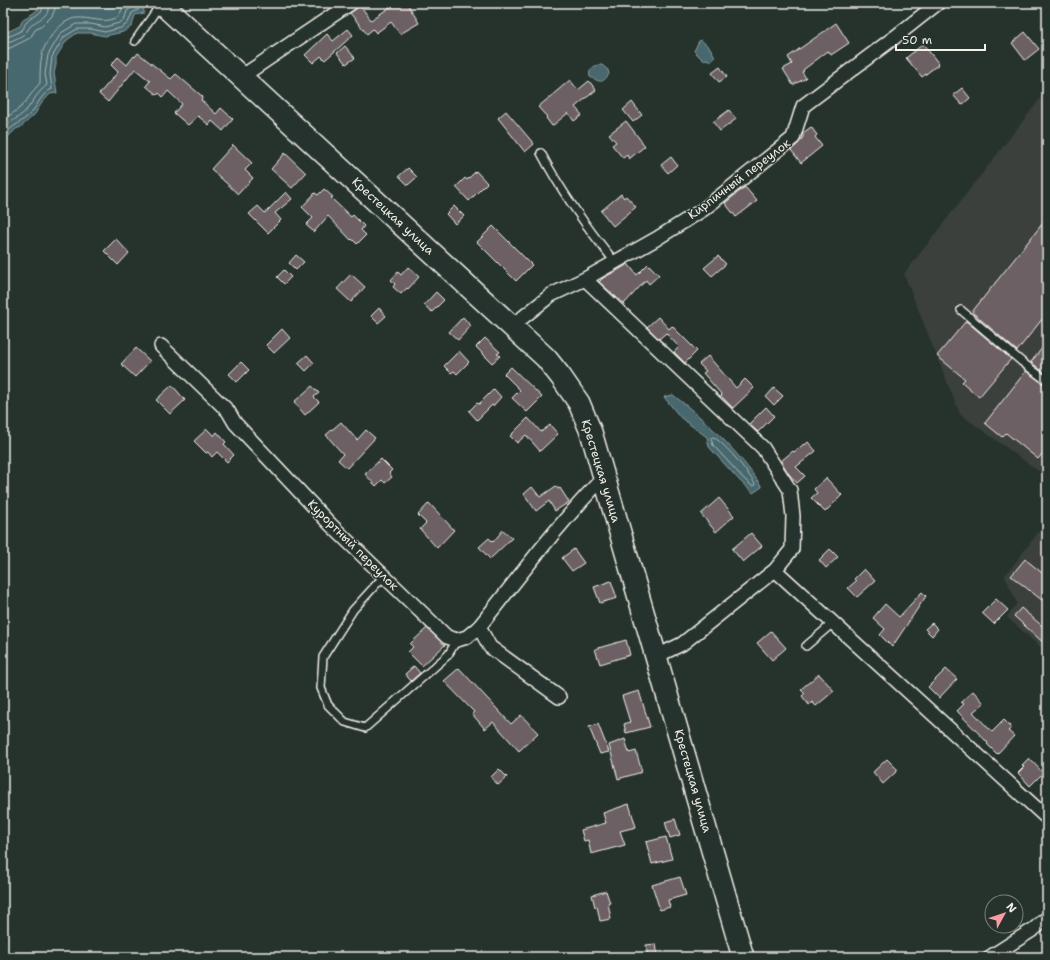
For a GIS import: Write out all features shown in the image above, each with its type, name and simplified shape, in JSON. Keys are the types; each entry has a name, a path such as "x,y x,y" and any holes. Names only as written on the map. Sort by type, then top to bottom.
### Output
{"main road":[{"name":"Крестецкая улица","path":"161,3 546,358 579,403 591,432 743,957"}],"street":[{"path":"241,77 351,3"},
{"name":"Кирпичный переулок","path":"512,326 551,295 585,279 704,209 793,138 803,106 896,37 938,3"},
{"path":"585,279 763,448 790,490 793,516 792,549 775,570 682,644 656,656"},
{"name":"Курортный переулок","path":"161,346 228,411 235,423 331,525 383,577 447,638 457,640"},
{"path":"457,640 467,637 479,627 565,520 604,477"},
{"path":"775,570 1047,818"},
{"path":"479,627 490,647 559,697"},
{"path":"990,957 1034,929 1047,918"}],"lane":[{"path":"136,41 161,3"},
{"path":"541,153 553,176 584,223 615,262"},
{"path":"961,310 1022,362 1047,381"},
{"path":"383,577 353,610 323,657 322,688 328,705 345,722 365,728 448,655 457,640"},
{"path":"806,646 833,623"}],"shaded area":[{"path":"1047,90 1047,477 960,414 904,274"},
{"path":"1047,521 1047,653 1007,617 1017,603 1005,576"}],"water":[{"path":"39,3 143,3 144,13 135,15 132,26 123,32 105,36 90,33 77,33 67,40 56,57 54,73 57,93 50,94 35,114 21,127 16,129 3,142 3,34 20,26 23,19 40,8"},
{"path":"701,40 711,49 715,57 710,61 707,59 703,60 694,51"},
{"path":"598,65 602,65 608,70 609,74 602,81 598,81 590,77 591,69"},
{"path":"673,395 698,415 721,437 743,461 762,487 753,493 740,481 709,447 707,437 681,418 664,397"}],"building":[{"path":"396,3 407,3 419,23 400,34 391,22 376,33 373,29 367,34 350,13 356,9 359,4 371,20"},
{"path":"836,23 849,43 831,55 828,51 803,70 804,71 802,72 806,78 793,85 783,69 792,64 788,57"},
{"path":"348,29 353,35 325,60 321,56 313,63 305,55 327,34 333,41"},
{"path":"1025,32 1039,49 1025,60 1012,43"},
{"path":"923,44 939,64 922,77 906,58"},
{"path":"345,46 355,58 346,64 337,53"},
{"path":"138,53 171,79 176,74 203,97 201,100 216,114 221,108 233,119 223,131 212,121 209,125 198,116 188,125 174,113 182,104 168,91 163,97 159,93 157,95 146,86 150,81 135,69 108,102 99,94 118,72 111,65 118,57 127,65"},
{"path":"720,67 727,77 719,82 712,73"},
{"path":"570,80 578,90 589,81 596,90 575,107 582,115 574,121 568,113 552,126 546,118 547,117 538,107"},
{"path":"962,88 970,98 962,105 953,95"},
{"path":"632,102 642,115 633,122 623,110"},
{"path":"729,110 736,119 720,131 713,122"},
{"path":"506,111 534,144 525,152 498,118"},
{"path":"626,121 645,146 629,159 627,155 623,158 612,145 616,142 609,134"},
{"path":"811,127 817,135 815,137 822,146 801,163 791,150 803,137 803,133"},
{"path":"233,145 252,163 245,170 253,178 238,194 211,169"},
{"path":"285,153 306,173 292,188 271,169"},
{"path":"671,157 677,165 668,173 661,165"},
{"path":"408,168 417,177 408,185 399,176"},
{"path":"476,171 487,183 469,201 456,187 465,178 467,180"},
{"path":"745,187 757,201 736,217 725,203"},
{"path":"324,189 333,197 331,198 351,217 353,215 364,226 361,230 366,235 357,244 352,239 351,240 328,216 314,232 306,225 313,218 302,207 315,193 318,195"},
{"path":"286,192 292,199 275,213 281,220 268,233 249,214 258,206 265,213"},
{"path":"621,194 624,198 626,196 636,207 613,226 601,211"},
{"path":"454,206 464,216 455,224 446,214"},
{"path":"1047,218 1047,313 1017,351 972,312"},
{"path":"493,226 532,265 516,281 477,242"},
{"path":"116,239 129,253 118,265 104,251"},
{"path":"296,255 304,262 296,270 289,263"},
{"path":"718,256 726,264 712,276 704,268"},
{"path":"628,264 637,275 648,264 659,275 649,284 646,280 624,304 599,282 603,278"},
{"path":"408,267 419,277 401,294 393,287 395,284 391,280 398,272 401,275"},
{"path":"284,270 291,277 284,284 277,277"},
{"path":"351,274 365,287 351,302 337,289"},
{"path":"436,292 444,300 432,312 424,305"},
{"path":"379,308 386,316 378,323 371,316"},
{"path":"463,317 471,326 458,340 449,332"},
{"path":"658,317 669,329 672,326 697,351 685,363 674,352 679,347 666,333 659,339 647,327"},
{"path":"966,321 1011,359 979,397 962,382 965,379 937,356"},
{"path":"282,329 290,338 274,353 266,345"},
{"path":"485,338 500,352 497,354 500,356 492,363 476,347"},
{"path":"1047,342 1047,375 1031,362"},
{"path":"136,348 150,361 135,377 121,364"},
{"path":"459,351 469,362 457,374 454,371 451,373 444,366"},
{"path":"307,355 314,363 306,371 298,363"},
{"path":"708,356 736,388 745,379 754,388 733,408 721,396 722,395 703,373 706,371 699,364"},
{"path":"241,362 249,370 237,382 229,374"},
{"path":"511,367 542,397 527,412 512,398 520,390 504,374"},
{"path":"1026,371 1047,386 1047,448 1038,459 1006,433 1002,437 985,423"},
{"path":"172,385 185,400 170,414 156,400"},
{"path":"312,386 319,393 314,397 319,402 305,415 294,402"},
{"path":"774,388 783,396 774,405 766,397"},
{"path":"494,389 501,397 477,420 469,411 477,403 479,404"},
{"path":"766,407 774,416 758,432 749,424"},
{"path":"528,418 541,432 550,425 558,434 540,451 526,435 517,443 510,436"},
{"path":"341,422 357,440 366,430 375,438 347,468 338,460 343,454 326,435"},
{"path":"207,429 214,436 217,432 226,442 224,444 234,455 227,462 217,452 212,457 194,441"},
{"path":"808,442 816,451 796,467 805,476 797,483 788,473 781,461 793,451 794,452"},
{"path":"381,459 392,470 389,473 392,477 385,483 382,480 376,486 365,474"},
{"path":"826,478 842,495 825,512 811,498 817,493 814,489"},
{"path":"556,486 558,489 560,488 569,502 555,511 549,501 536,511 524,494 532,487 540,497"},
{"path":"719,498 734,516 716,532 701,514"},
{"path":"429,503 454,530 437,548 420,529 426,523 418,515"},
{"path":"503,530 512,538 490,559 479,547 489,538 493,542"},
{"path":"751,533 762,546 743,562 732,549"},
{"path":"574,549 584,563 572,571 562,558"},
{"path":"830,549 838,557 826,568 819,560"},
{"path":"1025,559 1047,577 1047,604 1011,576"},
{"path":"864,569 875,581 857,597 848,588 856,581 854,579"},
{"path":"611,581 617,598 600,603 594,587"},
{"path":"922,592 926,596 892,647 880,635 885,629 873,618 885,604 899,617"},
{"path":"996,599 1008,610 994,624 982,613"},
{"path":"1021,608 1047,630 1047,646 1014,616"},
{"path":"932,623 938,629 932,636 925,629"},
{"path":"427,628 445,645 422,666 408,652 413,647 410,644"},
{"path":"771,631 786,648 772,660 757,643"},
{"path":"626,640 630,655 600,664 595,649"},
{"path":"414,666 420,673 411,681 405,674"},
{"path":"459,668 511,724 521,715 538,733 519,751 493,722 485,729 472,714 474,712 444,681"},
{"path":"946,669 957,679 939,698 928,687"},
{"path":"819,674 834,691 816,706 812,702 809,705 802,696 805,693 801,689"},
{"path":"639,691 650,727 626,733 624,724 630,722 622,696"},
{"path":"973,691 984,703 973,712 992,732 1004,720 1012,728 1008,731 1014,736 997,754 957,711 964,704 961,702"},
{"path":"598,724 609,752 600,754 589,727"},
{"path":"625,739 629,753 636,751 642,772 618,779 609,745"},
{"path":"1029,758 1043,773 1030,786 1018,773 1024,767 1022,765"},
{"path":"887,759 898,770 883,784 873,772"},
{"path":"499,769 507,777 498,785 491,777"},
{"path":"629,804 636,827 620,831 625,845 591,854 588,840 584,841 581,830 606,823 603,813"},
{"path":"675,819 680,835 670,838 665,822"},
{"path":"666,837 672,859 652,864 646,842"},
{"path":"680,877 686,895 668,900 670,907 660,910 652,885"},
{"path":"606,891 610,903 608,903 611,919 600,921 597,906 595,907 592,895"},
{"path":"656,944 658,957 648,957 646,945"}]}
